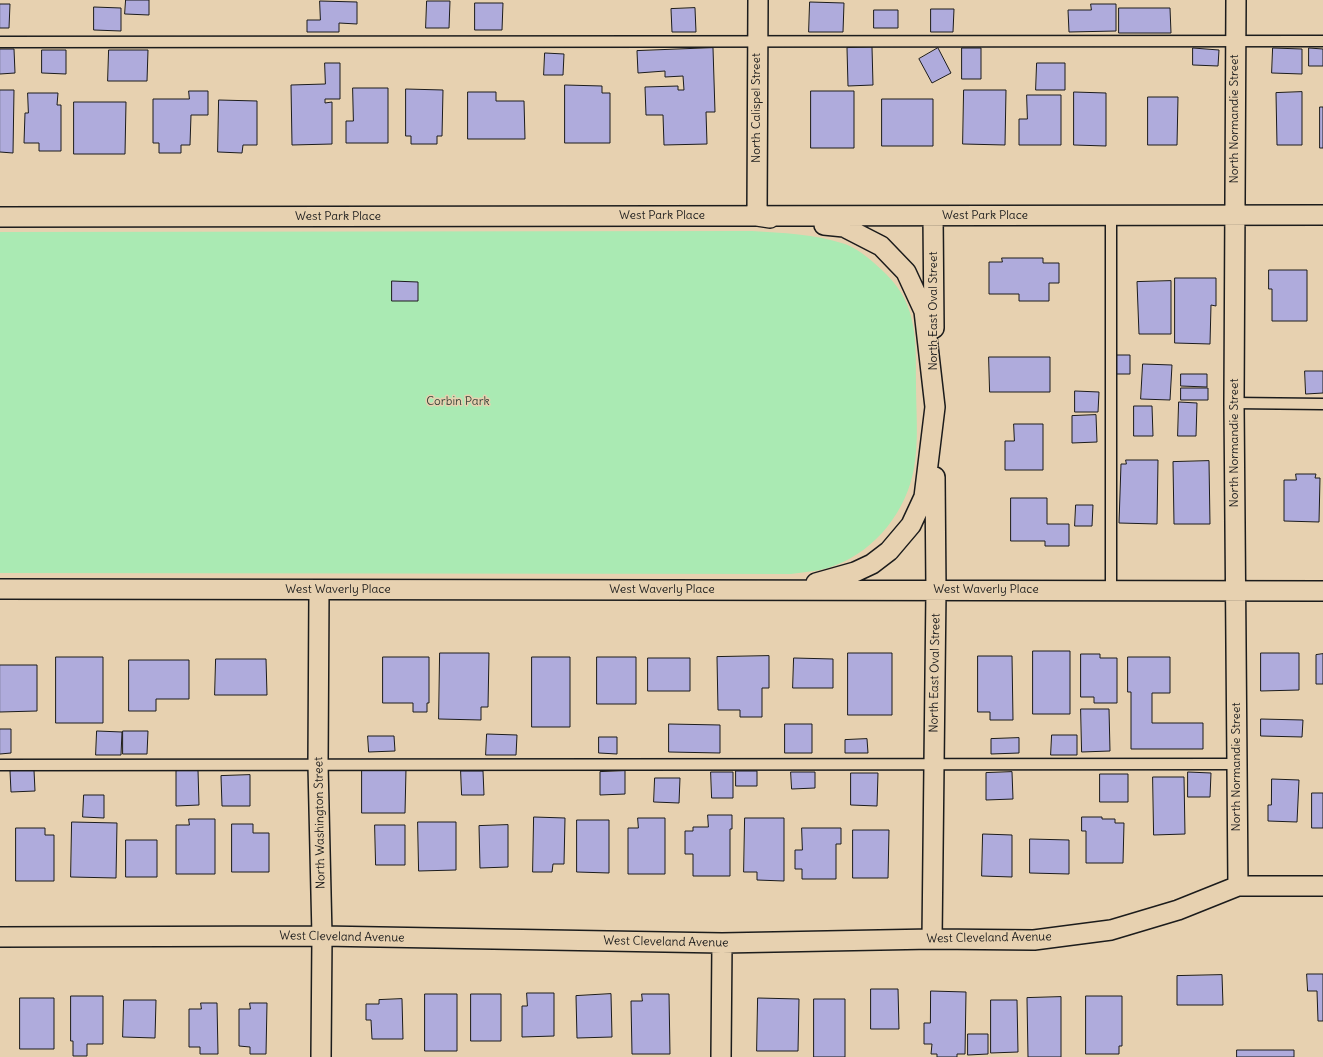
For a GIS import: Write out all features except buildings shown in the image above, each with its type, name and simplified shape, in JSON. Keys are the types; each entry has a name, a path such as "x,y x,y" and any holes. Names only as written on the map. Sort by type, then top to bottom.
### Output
{"street":[{"name":"North Calispel Street","path":"757,216 758,0"},
{"name":"North Normandie Street","path":"1236,0 1234,403 1238,886"},
{"name":"West Park Place","path":"0,217 1323,215"},
{"name":"North East Oval Street","path":"757,216 844,227 881,246 906,272 924,311 935,407 924,497 910,525 889,551 872,564 855,572 792,590"},
{"name":"North East Oval Street","path":"932,939 936,590 933,216"},
{"name":"West Waverly Place","path":"0,589 1323,591"},
{"name":"North Washington Street","path":"318,590 318,765 322,936 321,1057"},
{"name":"West Cleveland Avenue","path":"0,937 322,936 722,943 932,939 1034,940 1111,930 1178,910 1238,886 1323,886"},
{"path":"721,1057 722,943"}],"lane":[{"path":"0,42 1323,41"},
{"path":"1111,216 1111,590"},
{"path":"1234,403 1323,404"},
{"path":"0,765 1237,764"}],"green space":[{"name":"Corbin Park","path":"752,231 798,234 822,238 845,244 856,249 886,274 904,298 910,311 916,353 917,437 916,458 910,484 897,513 887,527 864,549 851,558 836,565 820,570 791,574 0,573 0,232"}]}
